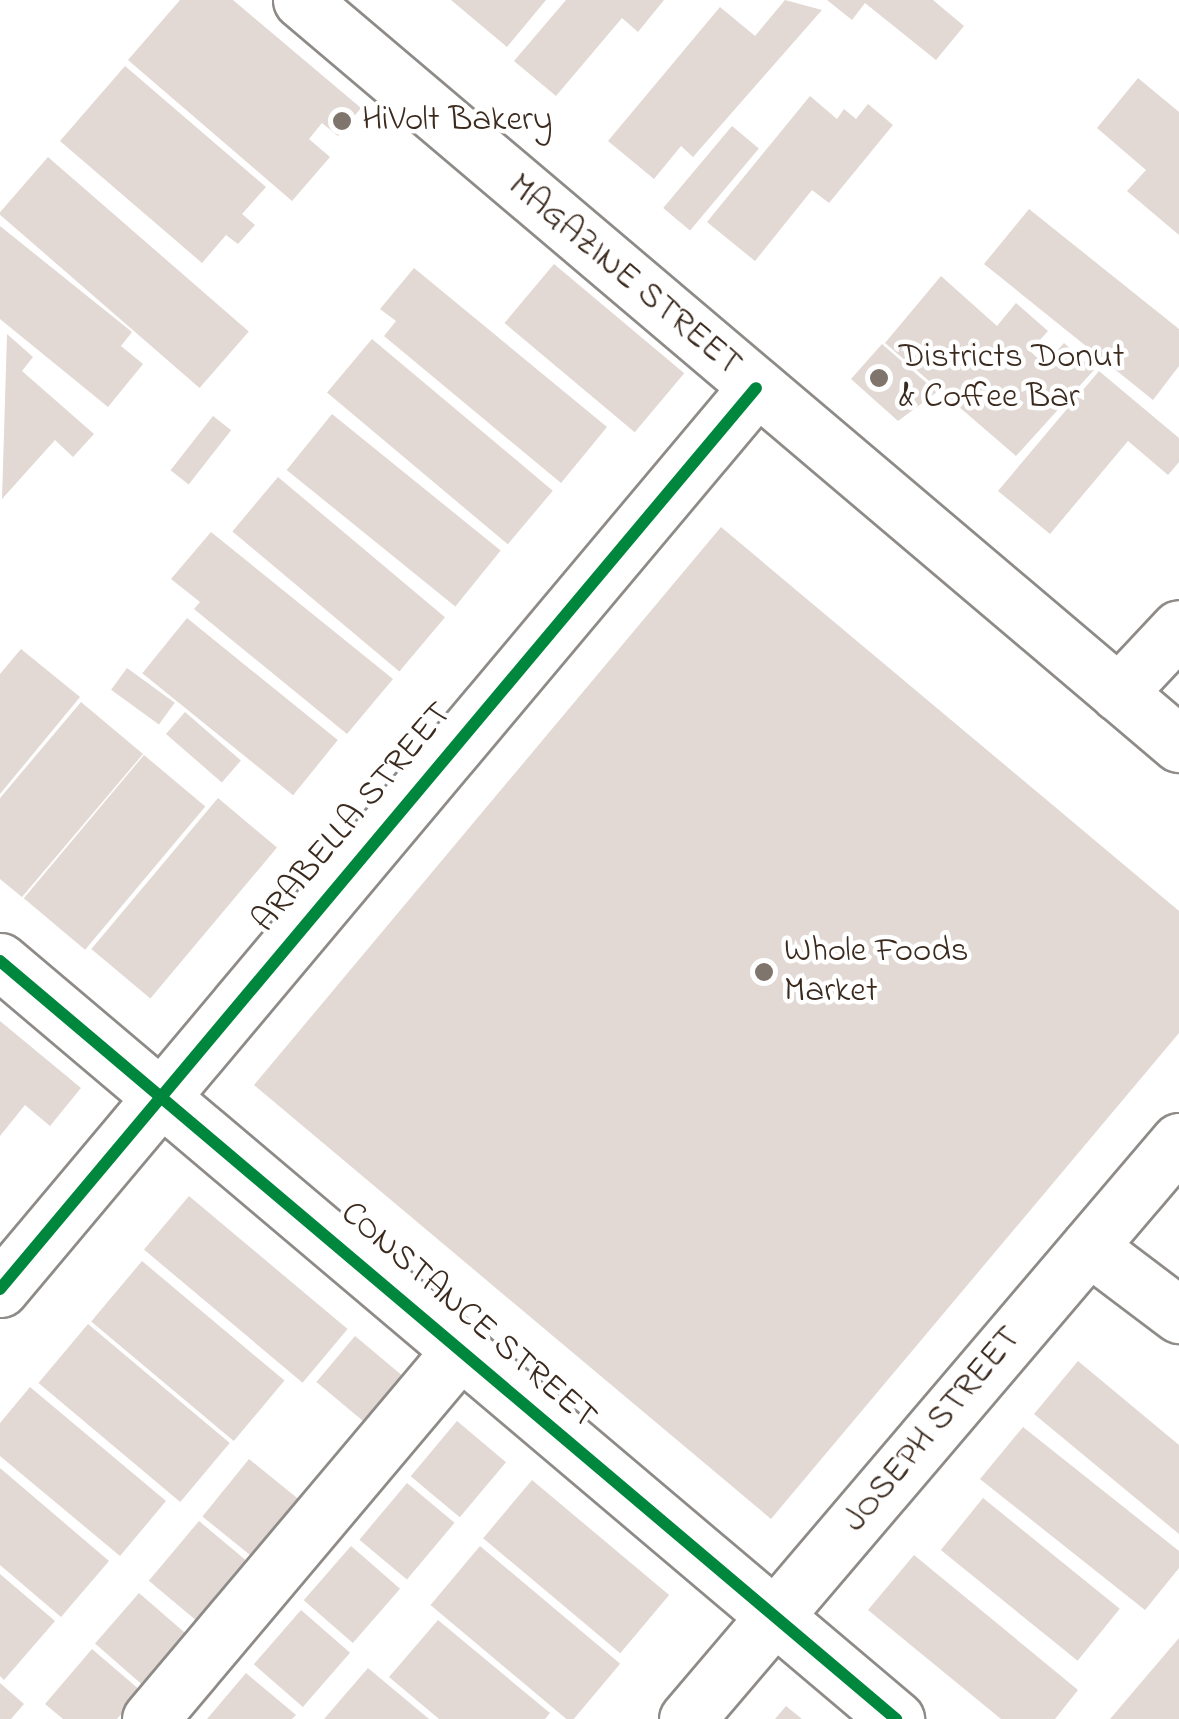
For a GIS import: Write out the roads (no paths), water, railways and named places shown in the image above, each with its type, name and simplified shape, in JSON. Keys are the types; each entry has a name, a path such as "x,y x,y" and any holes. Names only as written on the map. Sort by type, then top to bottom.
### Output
{"street":[{"name":"MAGAZINE STREET","path":"300,0 1179,744"},
{"name":"ARABELLA STREET","path":"0,1289 160,1092 756,388"},
{"path":"1118,693 1179,628"},
{"name":"CONSTANCE STREET","path":"0,962 160,1092 896,1719"},
{"name":"JOSEPH STREET","path":"687,1719 1179,1142"},
{"path":"1089,1247 1179,1315"},
{"path":"150,1719 461,1350"}],"place":[{"name":"HiVolt Bakery","path":"342,121"},
{"name":"Districts Donut & Coffee Bar","path":"879,378"},
{"name":"Whole Foods Market","path":"764,972"}]}
